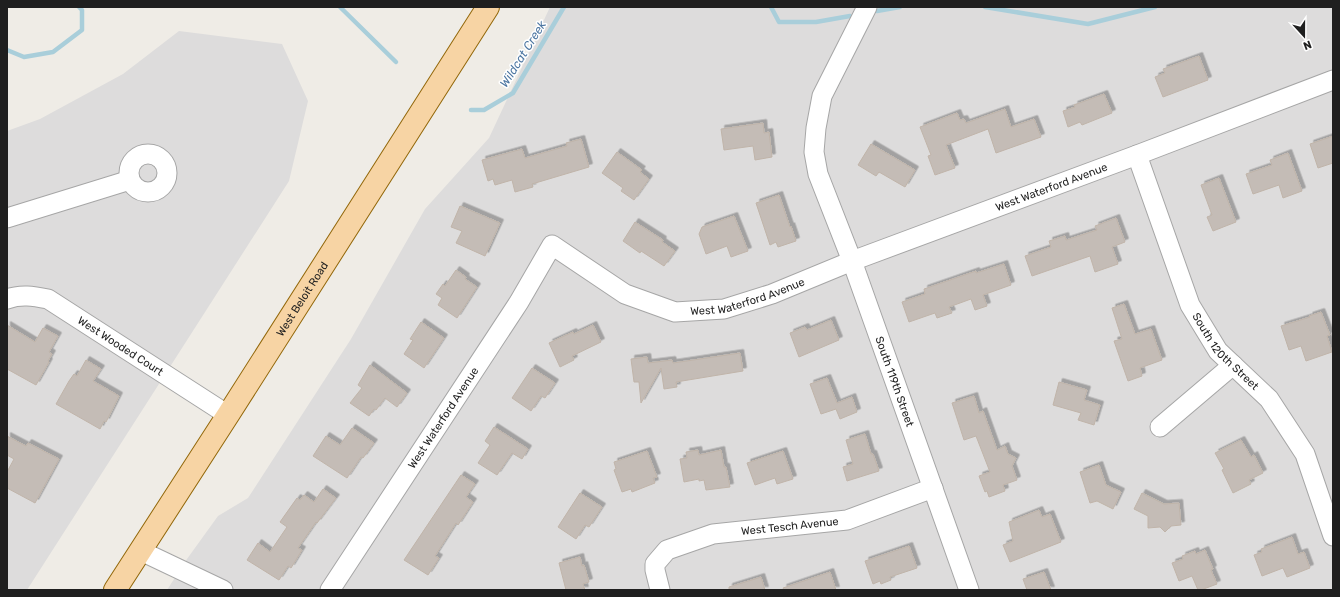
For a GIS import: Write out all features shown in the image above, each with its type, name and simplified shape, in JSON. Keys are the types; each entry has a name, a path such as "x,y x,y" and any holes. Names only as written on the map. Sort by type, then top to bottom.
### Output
{"main road":[{"name":"West Beloit Road","path":"115,590 228,416 488,7"}],"street":[{"name":"South 119th Street","path":"867,7 822,96 816,128 814,152 818,174 852,261 969,590"},
{"name":"West Waterford Avenue","path":"330,590 519,302 552,245 625,294 675,312 724,309 772,294 852,261 1138,155 1333,80"},
{"name":"South 120th Street","path":"1138,155 1190,306 1218,351 1270,399 1305,454 1333,536"},
{"path":"7,218 130,180"},
{"name":"West Wooded Court","path":"7,299 16,296 31,295 48,299 228,416"},
{"path":"1160,427 1233,365"},
{"name":"West Tesch Avenue","path":"660,590 655,564 667,550 713,534 847,520 933,488"},
{"path":"141,551 223,590"}],"shaded area":[{"path":"550,7 1333,7 1333,590 167,590 218,516 248,498 351,339 425,209 489,138"},
{"path":"179,31 282,44 308,101 289,181 27,590 7,590 7,131 40,119 123,74"}],"building":[{"path":"1199,56 1208,80 1163,97 1155,77 1165,73 1163,69"},
{"path":"1104,94 1112,113 1082,125 1080,122 1068,127 1063,111 1075,107 1074,105"},
{"path":"1005,109 1011,127 1034,119 1041,137 996,153 988,129 946,145 955,168 935,175 928,156 931,155 920,127 957,113 960,120 964,119 966,123"},
{"path":"763,123 764,133 769,132 772,157 755,160 753,146 724,150 721,129"},
{"path":"1333,136 1333,163 1318,168 1310,144"},
{"path":"581,139 589,167 532,184 533,187 515,192 512,180 495,185 493,179 488,181 482,160 522,149 525,158 567,146 566,143"},
{"path":"871,144 915,170 905,187 879,172 876,176 858,165"},
{"path":"617,152 642,170 640,172 649,179 634,200 621,191 623,188 602,173"},
{"path":"1288,153 1302,191 1283,198 1279,185 1253,194 1246,174 1272,165 1270,160"},
{"path":"1219,178 1236,222 1213,231 1207,217 1212,215 1201,185"},
{"path":"779,195 796,241 778,247 776,242 770,245 756,203"},
{"path":"460,206 500,223 485,256 456,243 462,231 451,227"},
{"path":"734,216 748,251 731,257 727,246 706,254 699,234 702,227"},
{"path":"1116,218 1125,242 1112,247 1118,264 1095,272 1090,256 1032,276 1025,256 1051,247 1049,241 1065,236 1066,240 1097,230 1095,226"},
{"path":"635,222 663,240 662,242 675,251 664,266 641,251 640,253 623,241"},
{"path":"1004,264 1011,285 983,295 987,306 975,310 971,299 949,307 952,313 937,318 935,313 909,322 902,302 925,294 924,289 976,271 976,273"},
{"path":"456,270 466,277 465,279 477,287 457,318 438,305 442,298 436,294 443,284 445,286"},
{"path":"1124,304 1135,334 1151,329 1162,360 1140,368 1142,376 1128,381 1114,341 1122,339 1112,308"},
{"path":"1321,312 1330,335 1327,336 1332,352 1306,361 1301,346 1289,350 1281,326"},
{"path":"831,320 839,340 799,357 790,333 805,327 807,330"},
{"path":"421,322 444,338 424,368 404,354 413,340 410,339"},
{"path":"7,325 35,342 43,328 58,336 49,352 52,354 48,361 49,362 36,385 7,369"},
{"path":"593,325 601,342 572,356 574,360 560,367 549,343"},
{"path":"740,353 743,371 676,382 677,387 664,389 661,368 641,403 639,382 634,382 631,359 647,357 648,363 672,360 673,363"},
{"path":"86,360 101,369 93,381 119,396 106,422 104,421 100,429 56,404 69,381 74,374 77,376"},
{"path":"370,365 407,393 397,407 385,398 376,410 374,409 369,416 350,403 362,388 358,385"},
{"path":"532,368 555,383 545,398 541,396 531,411 512,398"},
{"path":"827,378 837,403 852,397 857,412 840,419 836,409 821,414 810,384"},
{"path":"1059,382 1087,390 1084,400 1100,405 1094,425 1078,420 1081,413 1053,405"},
{"path":"974,396 979,413 983,411 997,450 1005,446 1008,454 1016,458 1012,466 1017,480 1003,485 1005,491 989,497 987,491 985,492 979,476 990,472 976,436 964,440 952,403"},
{"path":"494,427 528,449 522,459 512,453 497,475 478,463 490,445 485,441"},
{"path":"352,428 374,443 363,458 361,457 347,478 313,456 326,436 340,445"},
{"path":"865,434 871,454 873,454 879,471 847,481 843,467 853,464 846,440"},
{"path":"7,436 26,446 28,443 59,459 35,503 7,488 7,472 14,459 7,455"},
{"path":"1241,440 1251,457 1254,455 1263,473 1249,480 1251,484 1233,493 1222,470 1224,469 1215,453"},
{"path":"698,450 699,455 721,450 730,487 706,490 704,480 699,481 699,479 684,482 680,459 687,458 686,452"},
{"path":"647,451 657,477 653,478 655,483 632,492 631,489 622,492 614,470 616,469 614,462"},
{"path":"783,451 793,479 777,484 775,478 755,485 747,463"},
{"path":"1099,465 1106,485 1121,492 1113,509 1097,501 1090,503 1080,472"},
{"path":"461,475 475,484 466,497 473,502 458,525 456,523 435,556 439,558 428,575 404,560"},
{"path":"323,489 336,498 317,523 316,522 298,548 302,550 291,568 288,566 279,580 247,560 258,543 270,552 287,527 280,522 297,498 300,500 304,495 314,502"},
{"path":"580,493 602,507 589,527 585,525 576,539 558,527"},
{"path":"1142,493 1164,504 1179,503 1181,525 1171,526 1165,532 1160,527 1148,528 1148,516 1134,509"},
{"path":"1039,510 1042,517 1050,514 1061,542 1010,562 1003,545 1013,541 1009,522"},
{"path":"1292,537 1298,554 1304,552 1310,568 1287,577 1283,568 1262,576 1254,555 1262,552 1261,549"},
{"path":"909,546 917,568 890,577 891,580 881,584 880,581 873,584 865,561"},
{"path":"1205,550 1213,569 1211,570 1217,584 1198,590 1192,576 1179,581 1172,563 1183,559 1182,556 1195,551 1196,554"},
{"path":"580,557 589,582 583,584 585,590 566,590 559,563"},
{"path":"830,572 836,590 784,590 783,588"},
{"path":"1044,572 1051,590 1027,590 1023,579"},
{"path":"761,577 765,590 729,590 729,587"}],"waterway":[{"name":"Wildcat Creek","path":"7,50 24,57 53,52 82,30 82,10 79,7"},
{"path":"340,7 396,62"},
{"name":"Wildcat Creek","path":"471,110 484,110 513,93 564,7"},
{"name":"Wildcat Creek","path":"771,7 779,22 816,22 850,16"},
{"name":"Wildcat Creek","path":"877,11 900,7"},
{"name":"Wildcat Creek","path":"985,7 1088,24 1155,7"}]}
